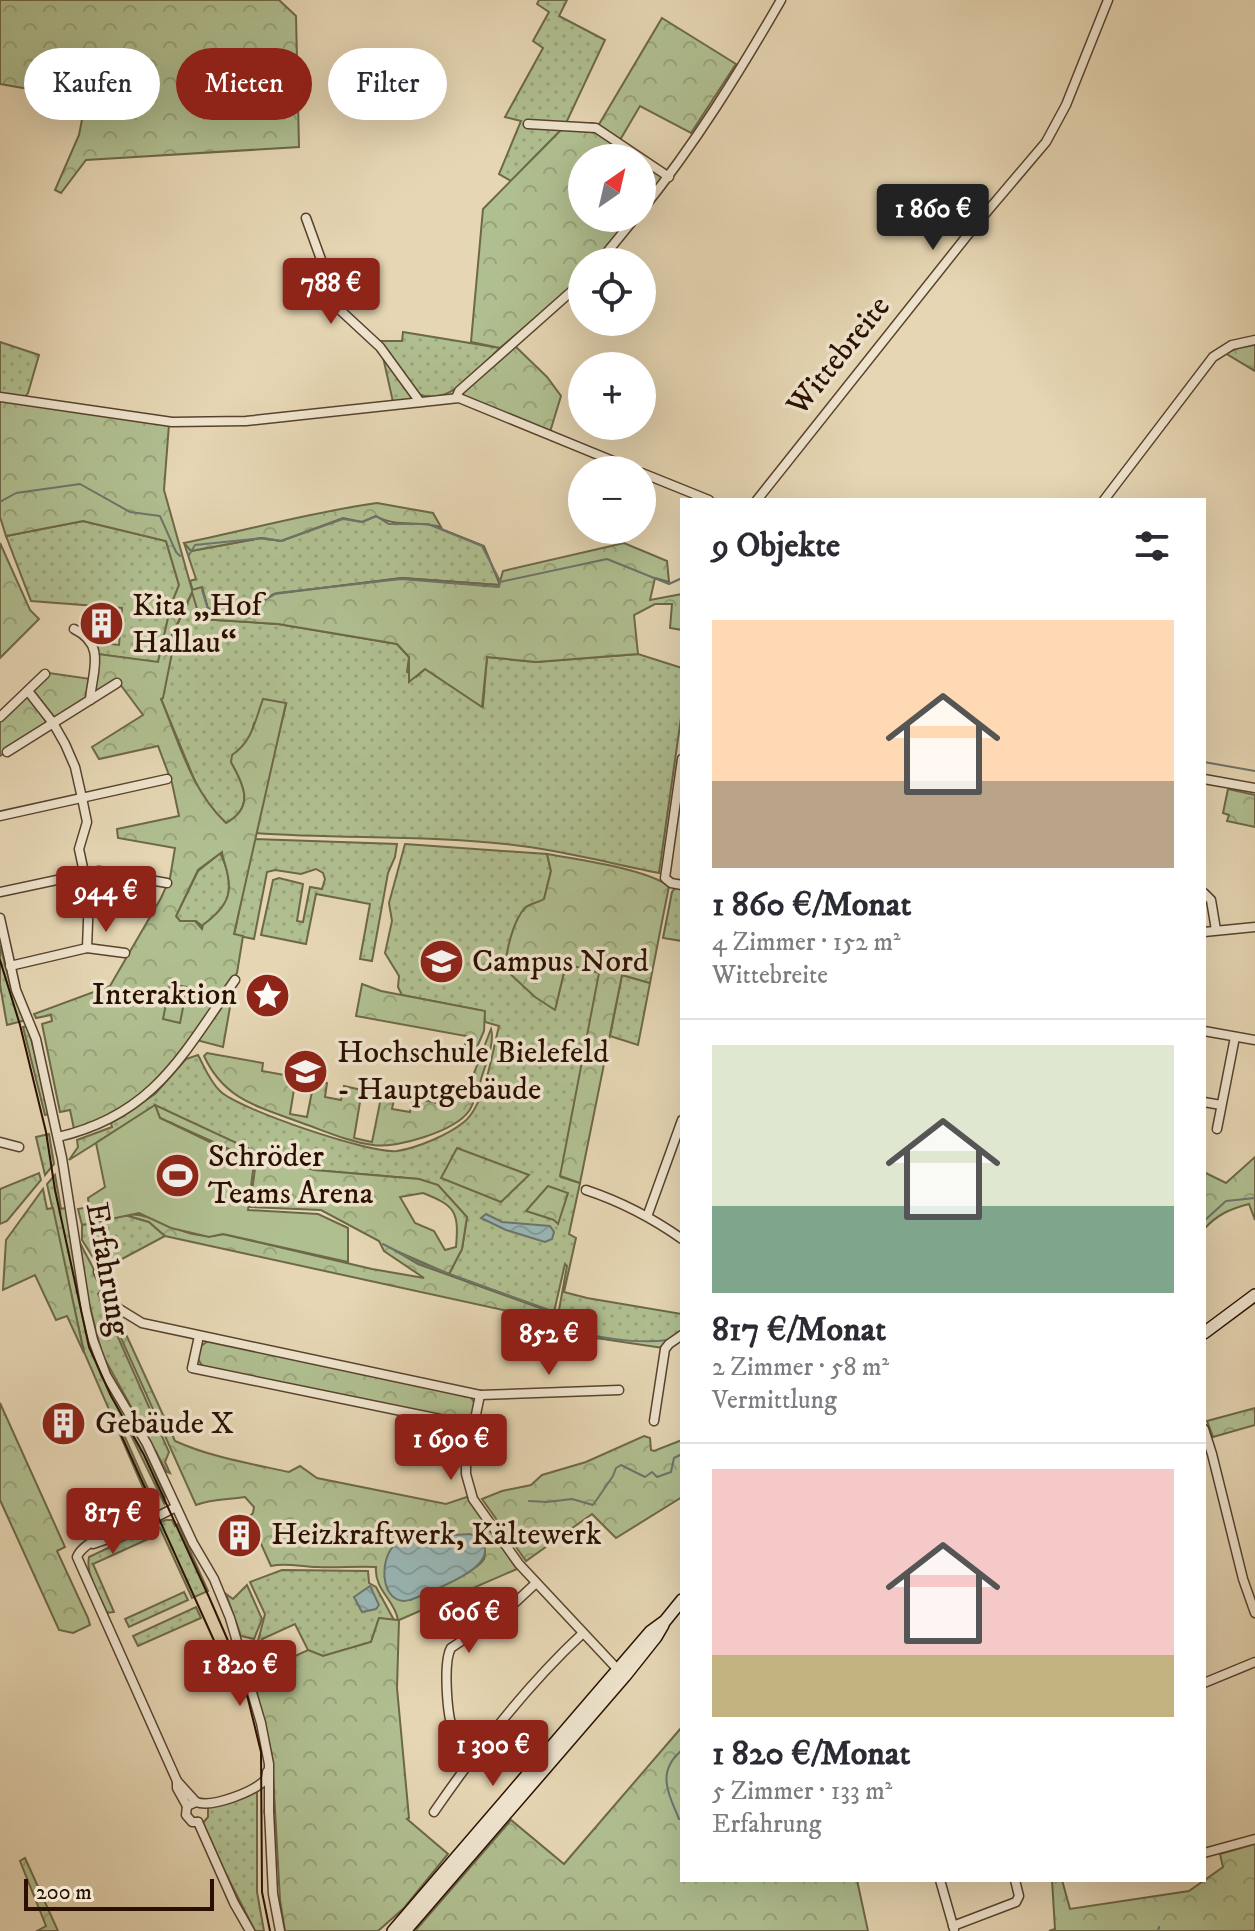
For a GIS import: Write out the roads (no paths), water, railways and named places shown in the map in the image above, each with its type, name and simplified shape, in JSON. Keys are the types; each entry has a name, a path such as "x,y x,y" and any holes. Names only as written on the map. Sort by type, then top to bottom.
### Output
{"street":[{"path":"656,193 741,69 781,0"},
{"name":"Wittebreite","path":"759,498 942,266 1046,142 1062,115 1108,0"},
{"path":"528,124 596,128 669,177"},
{"path":"306,218 339,309 380,347 420,402"},
{"path":"610,248 624,232"},
{"path":"456,398 459,391 568,294"},
{"path":"1106,498 1213,357 1232,345 1255,340"},
{"path":"0,397 172,422 246,421 456,398 600,456"},
{"path":"656,479 704,498"},
{"path":"74,629 88,639 96,653 90,700"},
{"path":"0,717 45,674"},
{"path":"7,752 117,683"},
{"path":"28,691 53,723 71,756 82,798 87,822 79,849 89,905 87,948"},
{"path":"680,773 665,878 680,884"},
{"path":"0,816 167,779"},
{"path":"1206,779 1255,788"},
{"path":"0,892 99,871 167,883"},
{"path":"1206,895 1211,900 1216,930"},
{"name":"Erfahrung","path":"0,918 19,999 36,1039 58,1137 93,1340 106,1375 147,1444 214,1579 230,1618 261,1723 270,1783 273,1894 280,1931"},
{"path":"1206,932 1255,927"},
{"path":"10,966 87,948 125,953"},
{"path":"58,1137 113,1118 153,1090 174,1067 235,980"},
{"path":"1206,1031 1255,1040"},
{"path":"1217,1129 1235,1037"},
{"path":"1206,1102 1221,1105"},
{"path":"648,1214 680,1126"},
{"path":"0,1142 19,1147"},
{"path":"586,1190 648,1214 680,1238"},
{"path":"98,1272 105,1294 128,1317 199,1336 480,1395 619,1390"},
{"path":"1206,1332 1255,1295"},
{"path":"199,1336 192,1368 474,1426"},
{"path":"654,1421 665,1349 680,1337"},
{"path":"480,1395 466,1463 468,1488 509,1551 622,1673"},
{"path":"1206,1435 1240,1571 1255,1613"},
{"path":"176,1507 114,1537 91,1544 78,1552 78,1560 177,1781 177,1788 206,1814 198,1822"},
{"path":"472,1756 451,1727 447,1655 451,1648 505,1612 536,1583"},
{"path":"405,1931 622,1673 650,1632 665,1621 680,1602"},
{"path":"434,1812 472,1756 551,1663 583,1633"},
{"path":"1206,1682 1255,1662"},
{"path":"393,1931 622,1673"},
{"path":"195,1804 217,1803 259,1786 266,1779 267,1758"},
{"path":"259,1786 266,1792 269,1812"},
{"path":"195,1804 187,1818 198,1822 250,1931"},
{"path":"1206,1852 1255,1839"},
{"path":"941,1882 953,1928 1016,1902 1019,1896 1016,1882"}],"water":[{"path":"486,1214 502,1222 550,1226 554,1232 552,1239 545,1242 506,1230 481,1218"},
{"path":"470,1534 481,1541 485,1553 481,1561 465,1575 412,1599 403,1601 390,1593 384,1576 385,1566 396,1544 421,1537"},
{"path":"370,1586 379,1605 376,1609 362,1612 354,1597"}],"waterway":[{"path":"0,502 16,493 80,484 130,512 160,516 180,556"},
{"path":"189,555 195,545 263,538 281,541 343,519 362,522 376,516 389,524 428,524 482,546 500,581"},
{"path":"202,590 208,609 257,604 277,593 401,579 499,587 500,582 607,559 669,584 680,579"},
{"path":"1206,762 1255,771"},
{"path":"1206,1219 1226,1201 1255,1198"},
{"path":"383,1244 419,1263 554,1312"},
{"path":"560,1313 569,1316 562,1321 564,1327 588,1334 629,1341 668,1340"},
{"path":"529,1501 572,1499 593,1505 621,1465 645,1477 652,1472 657,1477 671,1472 674,1458 680,1455"},
{"path":"679,1819 668,1791 667,1774 680,1752"},
{"path":"1158,1931 1159,1927"}],"tram line":[{"path":"0,960 20,1025 46,1132 55,1190 89,1347 111,1396 144,1455 209,1597 248,1699 261,1752 262,1892 270,1931"},
{"path":"118,1428 235,1687"}],"place":[{"name":"Kita „Hof Hallau“","path":"101,624"},
{"name":"Campus Nord","path":"441,962"},
{"name":"Interaktion","path":"268,995"},
{"name":"Hochschule Bielefeld - Hauptgebäude","path":"306,1071"},
{"name":"Schröder Teams Arena","path":"177,1175"},
{"name":"Gebäude X","path":"64,1424"},
{"name":"Heizkraftwerk, Kältewerk","path":"240,1535"}]}
